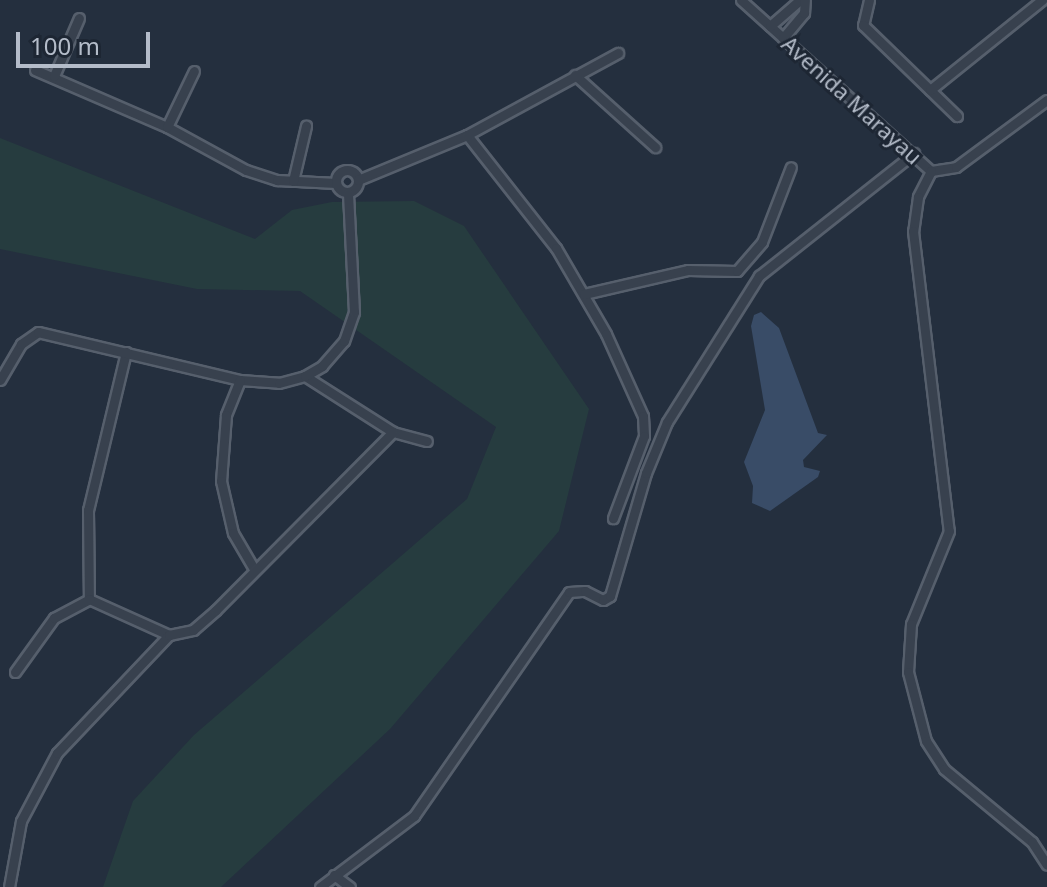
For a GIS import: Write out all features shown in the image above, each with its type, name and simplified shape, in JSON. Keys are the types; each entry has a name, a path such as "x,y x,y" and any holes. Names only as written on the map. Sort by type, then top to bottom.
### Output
{"street":[{"name":"Avenida Marayau","path":"741,0 931,171 956,167 1047,100"},
{"path":"770,26 803,0"},
{"path":"783,38 804,13 803,0"},
{"path":"869,0 863,25 957,116"},
{"path":"930,90 1042,0"},
{"path":"54,76 79,18"},
{"path":"0,380 21,344 38,332 240,380 279,383 305,376 322,366 344,341 354,312 348,193 358,180 467,135 618,53"},
{"path":"35,70 167,127 246,170 293,181 336,183 348,193"},
{"path":"167,127 194,71"},
{"path":"575,75 655,147"},
{"path":"293,181 306,126"},
{"path":"467,135 556,248 584,294 643,416 644,436 613,518"},
{"path":"320,887 414,816 569,592 585,591 603,600 610,596 646,473 667,422 759,276 914,153"},
{"path":"584,294 688,270 737,271 762,242 791,167"},
{"path":"336,183 346,170 358,180"},
{"path":"931,171 918,197 913,231 949,531 911,624 908,672 926,741 944,769 1032,842 1047,865"},
{"path":"89,599 90,498 126,352"},
{"path":"305,376 393,432 427,441"},
{"path":"240,380 226,415 221,481 233,533 254,569"},
{"path":"9,887 21,821 57,753 169,635 193,630 393,432"},
{"path":"89,599 169,635"},
{"path":"15,672 54,618 89,599"},
{"path":"334,875 350,887"}],"green space":[{"path":"0,138 255,239 292,210 332,202 414,201 464,226 589,409 559,531 390,729 221,887 103,887 133,801 194,735 467,499 496,427 300,291 197,289 0,249"}],"water":[{"path":"761,312 779,328 818,433 827,435 803,460 804,467 820,471 818,477 770,511 752,503 753,486 744,462 765,410 751,326 754,315"}]}
